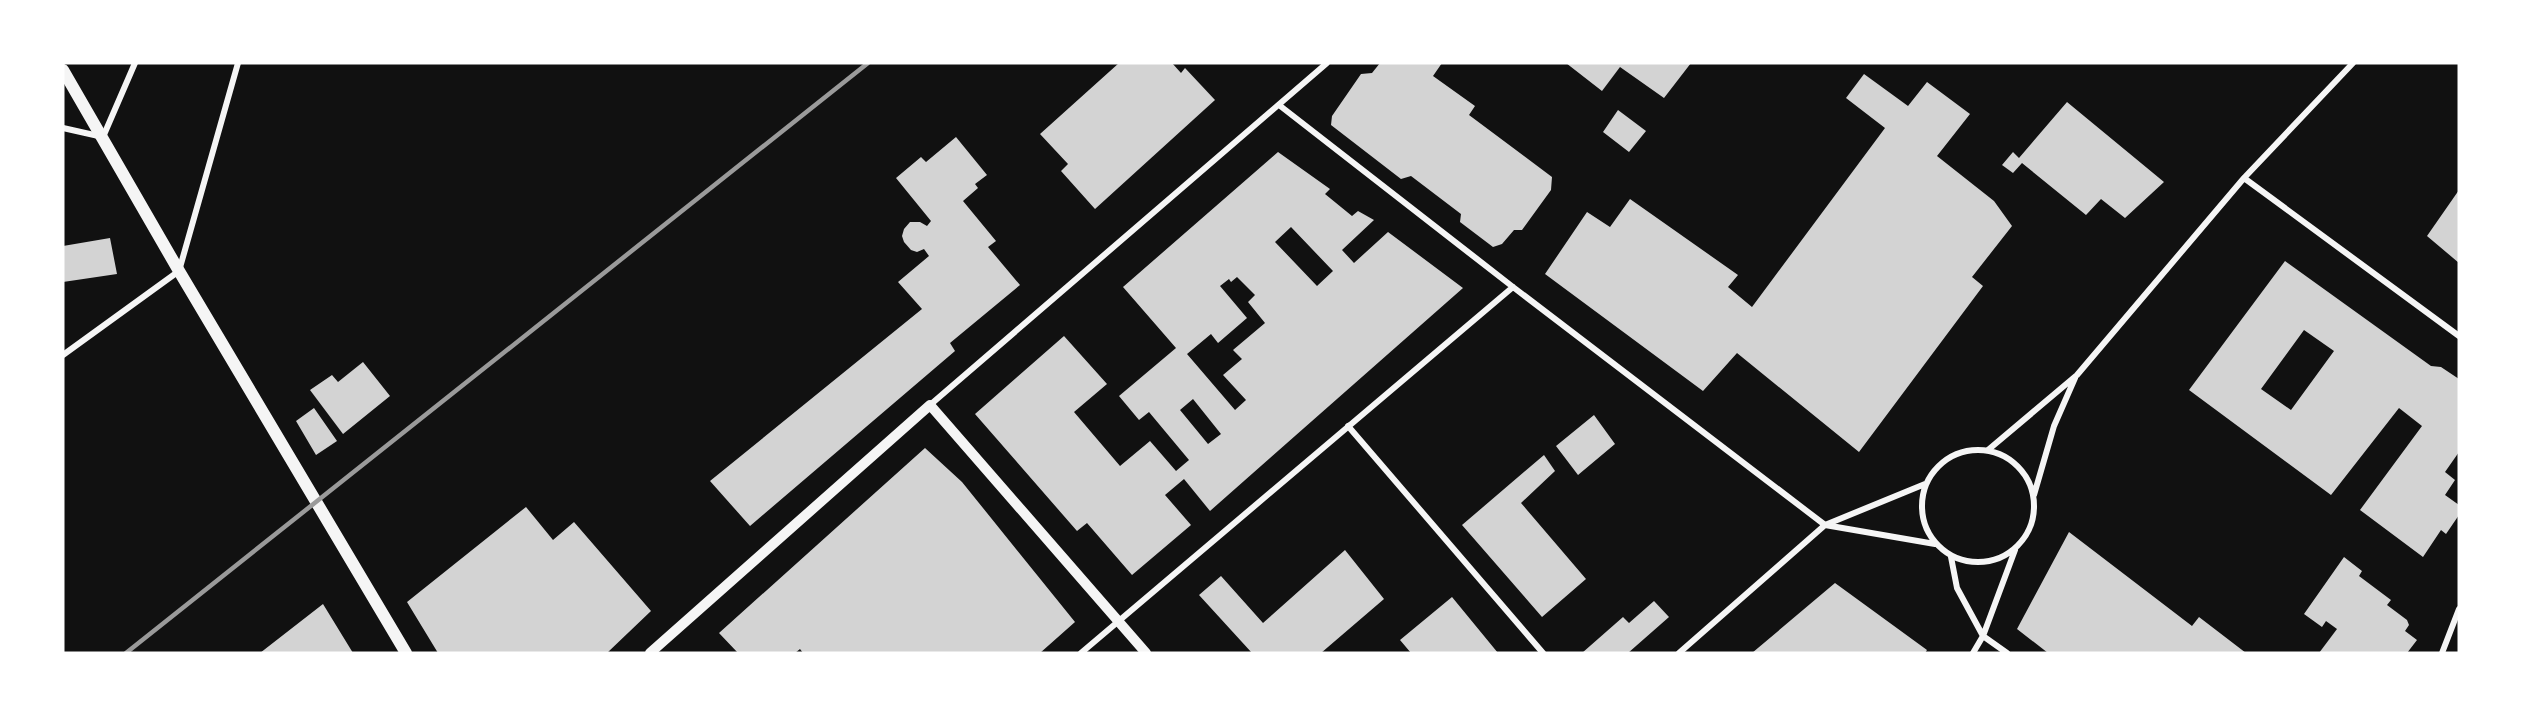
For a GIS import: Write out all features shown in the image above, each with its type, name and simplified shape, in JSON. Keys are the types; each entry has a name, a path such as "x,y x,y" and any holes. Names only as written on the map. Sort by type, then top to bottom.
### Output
{"main road":[{"path":"63,70 179,271 406,653"}],"street":[{"path":"63,128 103,137 135,63"},
{"path":"63,355 179,271 238,63"},
{"path":"650,653 930,405 1328,63"},
{"path":"1988,450 2077,375 2244,178 2353,63"},
{"path":"1279,105 1512,287 1825,525 1935,544"},
{"path":"2244,178 2459,336"},
{"path":"1081,653 1512,287"},
{"path":"1973,653 1983,636 2015,550 2028,534 2034,515 2034,495 2054,426 2077,375"},
{"path":"930,405 1146,653"},
{"path":"1348,426 1543,653"},
{"path":"2015,550 1995,561 1973,563 1951,557 1935,544 1924,526 1921,505 1925,484 1940,464 1962,451 1988,450 2009,459 2025,474 2034,495"},
{"path":"1679,653 1825,525 1925,484"},
{"path":"1951,557 1957,588 1983,636 2007,653"},
{"path":"2442,653 2459,609"}],"building":[{"path":"1119,63 1172,63 1181,73 1185,68 1215,100 1095,209 1061,171 1068,164 1040,134"},
{"path":"1380,63 1442,63 1433,76 1475,106 1469,115 1552,177 1551,190 1522,230 1514,230 1502,244 1493,247 1460,222 1461,214 1411,176 1401,179 1331,125 1332,116 1361,74 1372,73"},
{"path":"1566,63 1691,63 1664,98 1620,67 1602,91"},
{"path":"1864,74 1908,106 1927,82 1970,114 1937,156 1994,201 2012,226 1972,277 1983,286 1859,452 1737,353 1703,391 1545,274 1587,212 1610,227 1630,199 1738,275 1728,287 1752,307 1885,128 1846,98"},
{"path":"2067,102 2164,182 2125,218 2101,199 2086,215 2022,163 2013,173 2002,165 2013,152 2019,158"},
{"path":"1618,110 1646,131 1629,152 1603,132"},
{"path":"956,137 987,175 975,184 978,188 963,201 996,241 988,247 1020,285 950,343 955,351 750,526 710,481 922,309 898,282 929,256 924,249 917,252 911,250 902,236 910,222 920,222 927,226 931,221 896,178 921,157 926,162"},
{"path":"1278,152 1330,189 1325,194 1352,216 1358,211 1374,220 1342,250 1354,263 1388,232 1463,288 1210,511 1184,479 1165,495 1191,525 1132,575 1087,523 1077,531 975,414 1064,336 1107,384 1074,412 1120,466 1150,441 1176,471 1189,460 1149,412 1139,420 1119,396 1176,348 1123,287","holes":["1291,227 1333,271 1317,286 1275,242","1237,277 1255,295 1248,302 1265,323 1233,350 1242,359 1223,375 1246,400 1235,410 1187,354 1211,334 1218,343 1247,318 1220,286 1229,279 1231,282","1193,399 1221,434 1208,444 1180,410"]},
{"path":"2459,190 2459,263 2427,236"},
{"path":"110,238 117,274 63,282 63,246"},
{"path":"2285,261 2431,366 2441,367 2459,379 2459,452 2445,472 2455,480 2445,495 2459,505 2459,515 2446,534 2441,530 2423,557 2360,510 2422,426 2399,408 2331,495 2189,390","holes":["2304,330 2334,351 2291,410 2261,389"]},
{"path":"363,362 390,396 343,434 310,390 332,375 338,382"},
{"path":"314,408 337,441 316,455 296,421"},
{"path":"1594,415 1615,444 1578,475 1556,446"},
{"path":"925,448 962,482 1075,622 1040,653 803,653 800,649 795,653 738,653 719,633"},
{"path":"1544,455 1555,471 1521,503 1586,579 1542,617 1462,525"},
{"path":"526,507 553,540 574,522 651,611 607,653 438,653 407,602"},
{"path":"2069,532 2192,626 2199,617 2246,653 2048,653 2017,629"},
{"path":"1345,550 1384,599 1321,653 1252,653 1199,595 1221,576 1263,623"},
{"path":"2344,557 2362,571 2359,576 2391,600 2387,605 2407,620 2409,625 2405,631 2417,640 2407,653 2319,653 2337,629 2326,621 2322,627 2304,614"},
{"path":"1835,583 1927,650 1925,653 1752,653"},
{"path":"1452,597 1498,653 1411,653 1400,640"},
{"path":"1654,601 1669,617 1628,653 1582,653 1623,617 1629,623"},
{"path":"323,604 353,653 260,653"}],"railway":[{"path":"126,653 868,63"}]}
